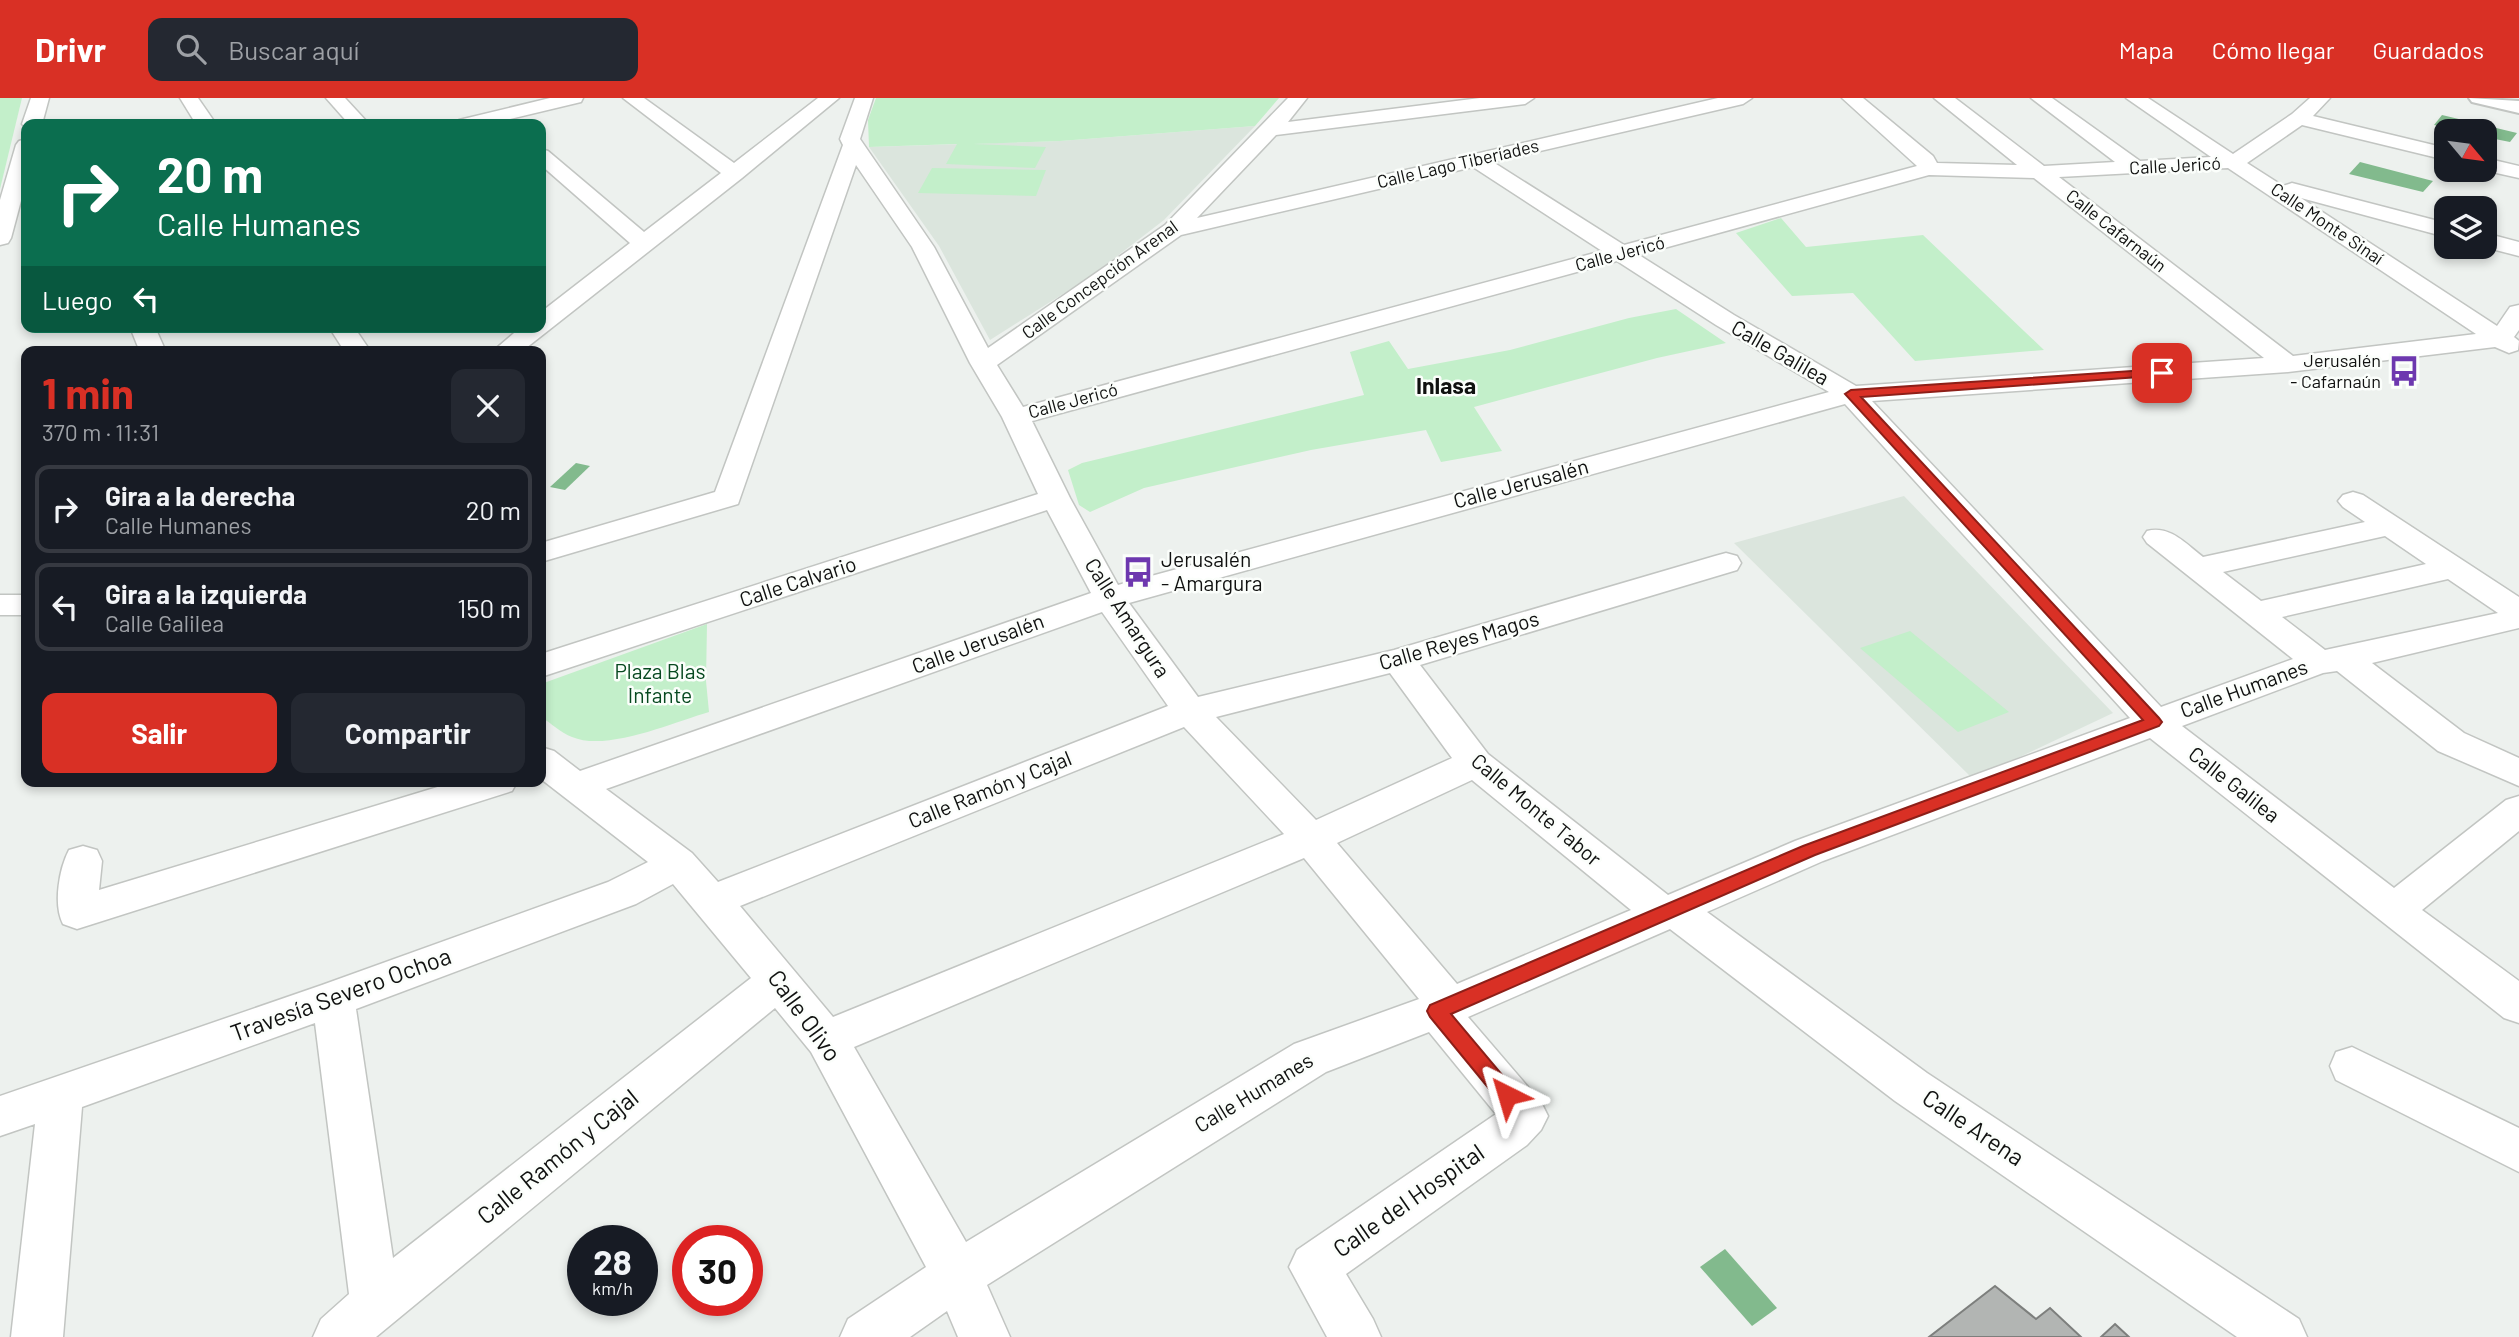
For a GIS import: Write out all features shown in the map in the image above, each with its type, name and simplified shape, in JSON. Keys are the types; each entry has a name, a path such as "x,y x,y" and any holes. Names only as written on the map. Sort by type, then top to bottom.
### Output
{"main road":[{"path":"2479,98 2519,107"},
{"path":"2513,98 2519,99"}],"street":[{"path":"34,119 40,98"},
{"path":"188,98 202,119"},
{"path":"335,98 354,119"},
{"path":"478,98 500,119"},
{"path":"504,119 574,98"},
{"path":"632,98 735,174"},
{"path":"546,320 735,174 802,109 830,98"},
{"path":"546,552 728,498 853,145 850,139 864,98"},
{"name":"Calle Concepción Arenal","path":"983,363 1173,230 1298,98"},
{"path":"1270,130 1525,98"},
{"name":"Calle Lago Tiberíades","path":"1173,230 1743,98"},
{"path":"1851,98 1926,160 1928,169"},
{"name":"Calle Cafarnaún","path":"1942,98 2288,364"},
{"path":"2040,98 2137,168"},
{"name":"Calle Monte Sinaí","path":"2135,98 2509,345"},
{"path":"2234,162 2299,118 2321,98"},
{"path":"2299,118 2434,151"},
{"name":"Calle Amargura","path":"853,145 923,247 983,363 1016,416 1055,498 1109,598 1190,711 1311,839 1443,1009"},
{"path":"546,159 644,243"},
{"name":"Calle Galilea","path":"1476,160 1725,320 1851,394 2154,722 2519,1005"},
{"name":"Calle Jericó","path":"1016,416 1928,169 2040,172 2234,162"},
{"path":"21,163 0,238 21,233"},
{"path":"2497,167 2519,172"},
{"path":"2264,182 2434,227"},
{"path":"2497,243 2519,249"},
{"path":"2509,345 2519,312"},
{"path":"513,346 530,333"},
{"name":"Calle Jerusalén","path":"552,770 1109,598 1851,394 2288,364 2509,345"},
{"name":"Calle Calvario","path":"546,664 1055,498"},
{"path":"2353,501 2519,612"},
{"path":"2198,568 2390,526"},
{"path":"2158,537 2255,613 2331,660 2451,742 2519,773"},
{"name":"Calle Reyes Magos","path":"1190,711 1398,660 1726,563"},
{"path":"2255,613 2452,568"},
{"path":"0,605 21,605"},
{"name":"Calle Humanes","path":"866,1337 957,1275 1310,1058 1443,1009 1809,851 2154,722 2331,660 2519,618"},
{"name":"Calle Monte Tabor","path":"1398,660 1475,763 1668,911"},
{"name":"Calle Ramón y Cajal","path":"712,901 1190,711"},
{"path":"826,1039 1311,839 1475,763"},
{"name":"Calle Olivo","path":"552,770 678,864 779,980 826,1039 957,1275 984,1337"},
{"path":"83,861 77,913 483,787"},
{"path":"2394,910 2519,810"},
{"name":"Travesía Severo Ochoa","path":"0,1116 333,999 622,893 678,864"},
{"name":"Calle Arena","path":"1668,911 1911,1087 2281,1337"},
{"name":"Calle Ramón y Cajal","path":"339,1337 375,1304 779,980"},
{"path":"333,999 375,1304"},
{"name":"Calle del Hospital","path":"1355,1337 1314,1267 1511,1130 1525,1116 1443,1009"},
{"path":"2352,1066 2519,1152"},
{"path":"37,1337 61,1094"}],"shaded area":[{"path":"2442,115 2459,119 2439,119"},
{"path":"1255,126 1164,220 1090,277 990,340 939,246 869,147 1060,141"},
{"path":"2497,128 2517,133 2510,142 2497,139"},
{"path":"2360,162 2433,181 2423,192 2349,174"},
{"path":"576,463 590,466 565,490 550,487"},
{"path":"1904,496 2113,713 1973,779 1734,543"},
{"path":"1725,1249 1777,1308 1752,1326 1700,1267"}],"green space":[{"path":"0,98 22,98 0,189"},
{"path":"876,98 1279,98 1255,126 1060,141 973,144 1046,147 1035,168 946,164 957,144 869,147 868,120"},
{"path":"932,168 1046,170 1036,196 918,193"},
{"path":"1781,218 1806,247 1923,235 2044,350 1915,361 1853,293 1792,296 1736,233"},
{"path":"1676,309 1726,343 1657,358 1474,407 1502,451 1441,462 1426,430 1311,450 1144,488 1090,512 1079,505 1068,470 1082,463 1364,395 1350,352 1389,341 1408,369 1510,350 1629,318"},
{"name":"Plaza Blas Infante","path":"707,624 706,681 709,712 640,734 603,741 586,741 564,733 546,720 546,682"},
{"path":"1910,631 2009,712 1958,732 1860,648"}],"building":[{"path":"1995,1286 2036,1319 2050,1308 2081,1337 1929,1337"},
{"path":"2115,1324 2129,1337 2101,1337"}],"place":[{"name":"Jerusalén - Cafarnaún","path":"2404,371"},
{"name":"Jerusalén - Amargura","path":"1138,572"}],"district":[{"name":"Inlasa","path":"1446,386"}],"route":[{"path":"1507,1095 1437,1011 1809,851 2154,722 1851,394 2162,373"}]}
